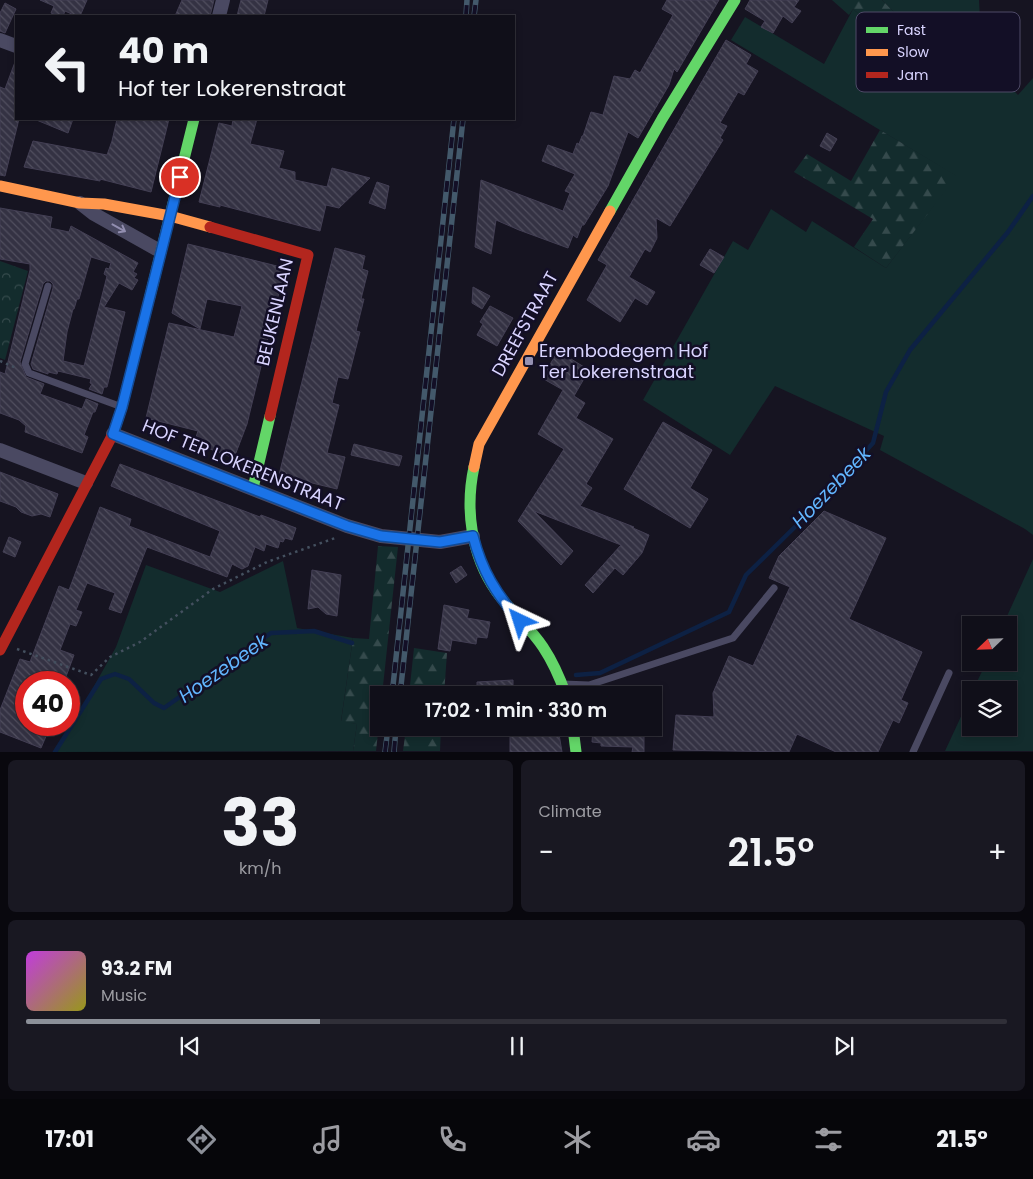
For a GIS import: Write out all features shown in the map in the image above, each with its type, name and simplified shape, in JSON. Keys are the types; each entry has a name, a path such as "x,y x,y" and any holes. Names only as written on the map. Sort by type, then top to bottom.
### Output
{"street":[{"path":"219,15 223,0"},
{"name":"DREEFSTRAAT","path":"563,686 543,646 497,593 484,572 478,556 473,536 470,507 471,482 479,444 662,119 736,0"},
{"path":"0,40 15,46"},
{"name":"HOF TER LOKERENSTRAAT","path":"194,120 122,407 113,434 347,526 381,536 440,542 473,536"},
{"name":"BEUKENLAAN","path":"0,186 80,203 104,204 170,216 308,255 253,488"},
{"name":"BEUKENLAAN","path":"80,203 94,214 160,251"},
{"path":"2,642 113,434"},
{"path":"0,450 86,483"},
{"path":"574,736 576,752"}],"lane":[{"path":"48,286 25,364 29,373 122,407"},
{"path":"561,679 589,684 732,638 774,588"},
{"path":"913,752 949,673"}],"path":[{"path":"2,642 91,676 110,657 140,642 212,588 267,562 336,539 347,526"}],"green space":[{"path":"832,0 882,0 894,12 857,12 853,9 849,15"},
{"path":"882,0 979,0 980,12 894,12"},
{"path":"853,9 857,12 856,92 1015,92 1018,95 1033,78 1033,535 880,450 884,436 775,386 730,455 643,400 733,241 748,250 771,209 806,232 812,221 886,268 956,176 731,40 745,17 824,64"},
{"path":"880,130 957,176 886,268 854,247 873,219 794,172 807,154 851,181"},
{"path":"0,261 28,271 5,360 0,358"},
{"path":"378,546 398,547 383,686 370,686 370,736 378,736 376,751 353,751 357,724 341,722 353,638 369,639"},
{"path":"1033,559 1033,751 945,751 962,714 962,736 1017,736 1017,681 977,681 982,671 1018,671 1018,616 1007,616"},
{"path":"283,561 297,628 353,638 341,721 357,724 353,751 57,752 66,736 80,736 80,711 116,647 146,565 220,592"},
{"path":"414,648 447,653 445,686 410,686"},
{"path":"405,736 441,736 440,751 403,751"}],"building":[{"path":"40,0 87,0 80,15 74,15 65,11 63,15 56,15 51,13 54,6"},
{"path":"182,0 214,0 210,15 175,15"},
{"path":"241,0 268,0 264,15 237,15"},
{"path":"667,0 719,0 677,72 674,69 669,85 638,138 628,132 608,186 584,225 582,225 577,238 573,235 568,248 496,220 491,254 475,247 481,180 563,211 570,193 565,191 575,174 542,161 548,145 573,154 577,143 579,144 583,136 591,112 603,115 614,76 630,79 635,70 640,73 673,15 662,9"},
{"path":"750,0 799,0 794,7 801,11 792,23 783,16 773,33 761,27 765,21 745,9"},
{"path":"5,3 16,9 5,33 0,31 0,13"},
{"path":"726,40 751,55 746,64 758,71 744,95 738,92 720,123 727,126 720,138 723,140 670,226 656,218 657,238 650,252 645,249 629,277 655,292 647,305 635,298 620,322 587,300 607,265 598,260"},
{"path":"15,62 15,120 19,120 5,176 0,175 0,87 5,89"},
{"path":"36,120 73,120 68,133"},
{"path":"117,120 169,120 151,192 100,179 100,181 24,167 33,141 107,155"},
{"path":"233,120 257,120 250,144 284,151 279,168 295,172 295,180 327,187 332,168 370,178 339,208 326,205 320,231 220,205 220,207 199,202 219,123 232,126"},
{"path":"827,133 837,139 830,151 820,146"},
{"path":"377,182 389,186 385,209 369,203"},
{"path":"0,208 52,217 50,228 69,232 71,226 138,263 133,272 137,274 134,278 138,280 132,290 119,283 104,307 125,312 107,387 104,387 102,394 89,389 92,384 90,383 91,379 58,371 57,374 48,372 48,374 33,369 31,364 53,288 53,284 50,281 46,281 43,284 20,362 26,377 44,384 40,394 82,409 86,399 98,404 84,435 88,437 82,453 25,432 26,426 19,420 0,413 0,372 5,374 30,264 0,259","holes":["91,257 111,263 109,269 106,268 104,274 107,276 84,366 63,361 67,332 73,309 77,299 79,299"]},
{"path":"188,244 285,268 247,424 234,458 194,443 198,431 146,418 169,323 234,337 242,306 207,299 200,329 172,313"},
{"path":"335,248 365,256 362,269 368,271 361,299 364,299 356,331 360,332 348,379 338,377 332,403 339,405 327,453 345,457 337,489 279,475"},
{"path":"710,249 724,257 714,273 700,265"},
{"path":"473,287 490,296 482,309 472,303"},
{"path":"490,306 513,318 497,346 477,335 483,324 480,322"},
{"path":"558,351 589,370 574,396 585,403 576,418 613,439 586,484 592,488 580,506 634,527 649,535 642,553 623,575 615,568 593,593 585,585 621,545 534,511 573,551 561,565 518,521 564,449 538,434 563,390 542,378"},
{"path":"663,422 712,450 690,488 708,499 690,528 624,489"},
{"path":"354,444 402,456 399,466 351,455"},
{"path":"120,464 260,517 261,515 296,528 292,540 285,538 283,542 280,541 278,548 266,544 264,551 255,547 248,566 242,569 232,564 227,577 147,547 121,613 109,609 115,593 87,583 76,610 82,612 76,626 70,624 60,650 74,655 68,671 15,671 20,659 30,662 59,586 69,590 100,507 131,519 129,526 210,557 220,531 111,486"},
{"path":"0,472 58,494 50,517 41,514 32,516 0,501"},
{"path":"824,511 886,538 849,619 922,652 901,700 908,703 899,723 893,720 878,752 836,752 797,734 789,752 673,750 676,715 714,717 713,693 729,656 753,666 790,587 769,578 779,556"},
{"path":"9,537 21,542 15,557 3,552"},
{"path":"461,566 467,575 456,583 450,573"},
{"path":"312,570 341,575 337,616 326,614 318,607 308,609"},
{"path":"444,605 469,610 467,618 490,622 487,638 477,637 476,644 452,640 450,651 438,649"},
{"path":"15,672 15,736 46,736 41,748 0,732 0,710"},
{"path":"513,680 513,686 477,686 477,682"},
{"path":"510,736 559,736 562,752 510,752"},
{"path":"592,736 644,736 644,752 632,752 633,747 601,746 601,743 592,742"}],"waterway":[{"name":"Hoezebeek","path":"576,675 600,673 729,612 746,575 802,520 873,443 886,392 910,350 1008,232 1033,196"},
{"name":"Hoezebeek","path":"55,752 101,679 115,674 129,679 154,703 164,708 271,633 314,631 352,643"}],"railway":[{"path":"466,15 467,0"},
{"path":"474,15 476,0"},
{"path":"393,686 454,120"},
{"path":"401,686 463,120"},
{"path":"385,752 387,736"},
{"path":"394,752 395,736"}],"traffic: fast":[{"path":"610,211 662,119 735,0"},
{"path":"150,296 194,120"},
{"path":"253,488 270,416"},
{"path":"474,467 471,483 470,515 472,531 481,562 496,591 543,647 562,686"},
{"path":"574,736 576,752"}],"traffic: slow":[{"path":"0,186 80,203 104,204 170,216 210,227"},
{"path":"474,467 479,444 610,211"}],"traffic: jam":[{"path":"210,227 308,255 270,416"},
{"path":"0,650 113,434 122,407 150,296"}],"place":[{"name":"Erembodegem Hof Ter Lokerenstraat","path":"529,361"}],"route":[{"path":"180,177 122,407 113,434 347,526 381,536 440,542 473,536 484,572 497,593 520,621"}]}
